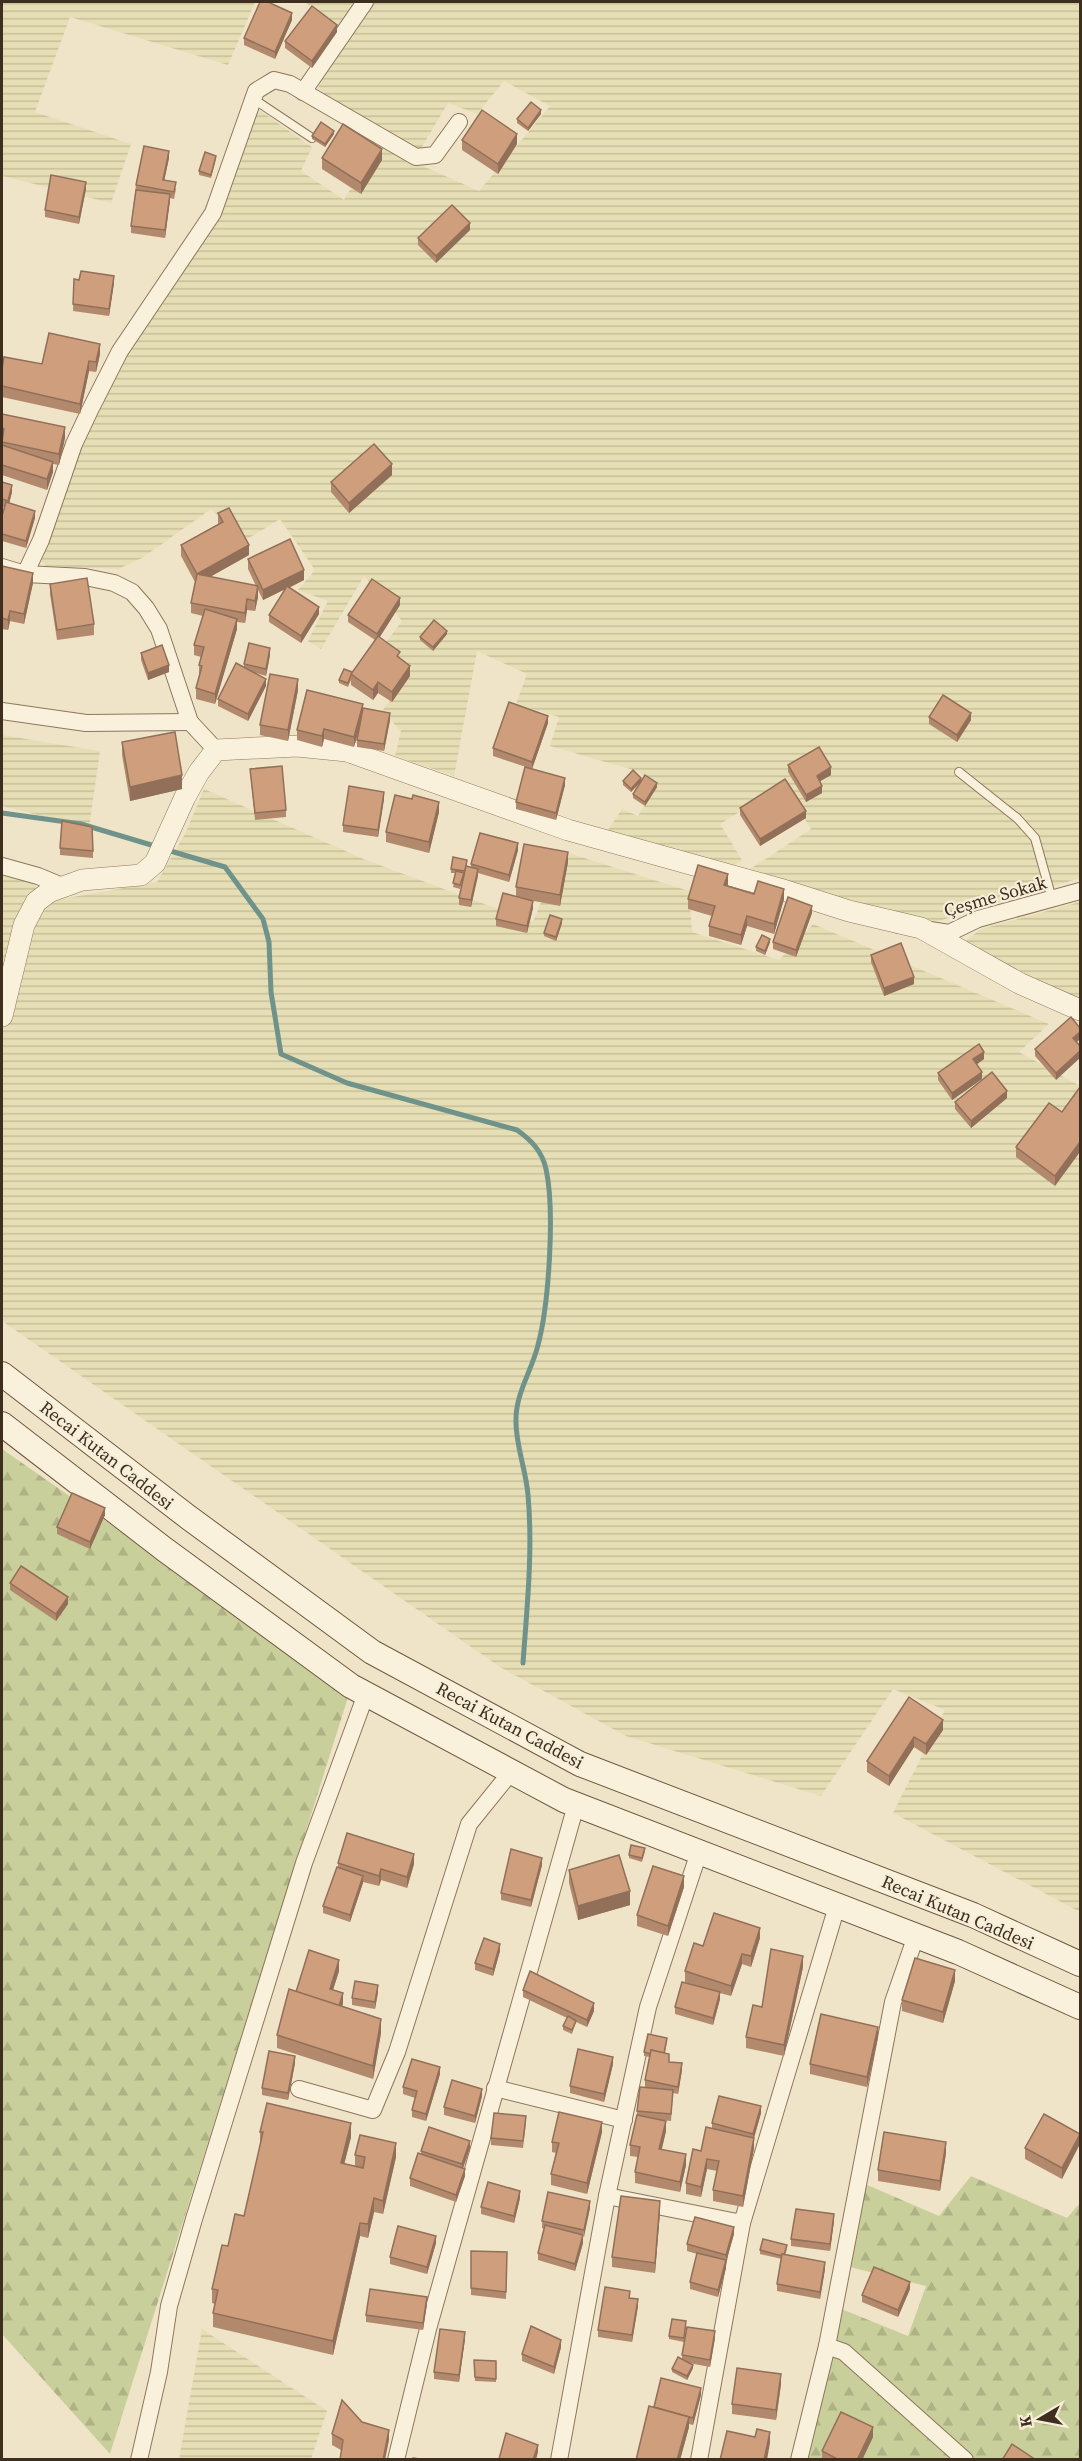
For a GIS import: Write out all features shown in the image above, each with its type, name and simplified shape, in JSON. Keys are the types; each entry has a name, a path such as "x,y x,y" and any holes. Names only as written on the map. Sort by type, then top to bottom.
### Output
{"main road":[{"name":"Recai Kutan Caddesi","path":"2,1374 188,1517 372,1652 580,1764 973,1915 1080,1964"},
{"name":"Recai Kutan Caddesi","path":"2,1424 173,1556 341,1679 366,1694 576,1805 916,1936 1080,2007"}],"street":[{"path":"303,92 365,2"},
{"path":"25,574 41,540 74,444 95,399 120,351 213,213 252,98 265,83 274,80 290,84 416,157 435,155 459,122"},
{"path":"2,567 25,574 85,577 114,583 132,592 159,629 190,722 216,750"},
{"path":"2,711 86,723 190,722"},
{"path":"2,1016 24,925 36,902 62,886 82,880 141,875 155,863 199,772 216,750 297,746 347,751 568,830 780,889 849,911 921,928 1019,983 1080,1010"},
{"path":"2,866 38,876 62,886"},
{"name":"Çeşme Sokak","path":"921,928 949,933 978,919 1080,891"},
{"path":"139,2460 159,2372 169,2306 194,2219 304,1863 366,1694"},
{"path":"299,2090 373,2110 397,2052 469,1824 511,1772"},
{"path":"396,2460 428,2329 576,1805"},
{"path":"559,2460 607,2196 648,2007 699,1852"},
{"path":"699,2460 742,2223 837,1906"},
{"path":"799,2460 827,2346 893,2002 916,1936"},
{"path":"495,2088 624,2120"},
{"path":"607,2196 742,2223"},
{"path":"827,2346 844,2352 965,2460"}],"lane":[{"path":"252,98 312,138"},
{"path":"959,772 1017,818 1035,838 1052,899"}],"shaded area":[{"path":"2,2 255,2 228,65 70,17 35,112 131,144 111,203 2,176"},
{"path":"305,2 1080,2 1080,878 896,934 769,883 740,881 750,869 811,829 783,785 720,824 742,860 715,879 600,842 622,809 638,816 657,786 637,771 550,746 559,717 516,704 527,674 477,651 454,776 395,756 401,731 382,711 410,675 385,644 402,621 364,576 321,649 308,641 328,601 298,590 315,570 280,519 244,541 211,509 142,558 118,569 46,566 40,559 74,443 259,110 312,147 301,171 344,200 376,145 479,191 550,106 504,81 477,114 448,103 420,150 339,108 318,88 342,38"},
{"path":"2,735 100,751 89,828 2,806"},
{"path":"204,789 366,860 533,922 562,851 689,891 692,932 779,960 813,924 1049,1024 1019,1052 1080,1086 1080,1912 893,1813 945,1710 893,1689 821,1796 626,1736 500,1667 2,1321 2,866 7,867 56,900 157,882 185,834"},
{"path":"1080,902 1080,1010 963,943 981,929"},
{"path":"202,2329 327,2411 311,2459 179,2459"}],"green space":[{"path":"2,1449 350,1691 110,2454 2,2334"},
{"path":"971,2176 1067,2218 1080,2203 1080,2459 798,2460 834,2306 908,2336 926,2286 842,2265 858,2181 939,2216"}],"building":[{"path":"260,2 268,2 292,13 275,52 244,38"},
{"path":"312,6 337,25 312,61 285,41"},
{"path":"531,102 541,110 528,128 517,119"},
{"path":"482,110 517,134 498,164 462,140"},
{"path":"321,122 334,131 325,144 312,136"},
{"path":"343,124 382,149 361,183 322,158"},
{"path":"144,146 169,151 163,180 176,182 174,192 136,185"},
{"path":"205,152 216,156 211,175 199,171"},
{"path":"51,175 86,182 79,217 45,210"},
{"path":"136,190 170,194 165,230 131,226"},
{"path":"452,205 470,223 436,256 418,238"},
{"path":"81,271 114,276 109,309 73,304 74,279 79,280"},
{"path":"49,333 100,344 96,362 89,361 80,404 2,386 4,357 42,364"},
{"path":"2,414 65,427 59,454 2,442 4,429 2,428"},
{"path":"374,444 392,464 349,503 331,482"},
{"path":"2,445 53,462 47,479 2,465"},
{"path":"2,482 12,485 8,501 2,499"},
{"path":"6,502 35,511 26,541 2,534 2,516"},
{"path":"229,508 249,545 197,574 181,545 223,522 218,513"},
{"path":"290,539 304,570 263,590 248,559"},
{"path":"2,566 33,573 24,614 10,611 8,620 2,618"},
{"path":"197,574 258,586 255,601 247,599 245,613 191,603"},
{"path":"87,578 94,624 57,630 50,584"},
{"path":"372,579 400,598 377,634 348,615"},
{"path":"287,586 319,607 301,636 269,615"},
{"path":"205,609 237,619 215,694 196,688 204,647 194,645"},
{"path":"434,620 447,631 433,647 420,637"},
{"path":"378,636 400,652 397,656 410,666 392,692 378,682 373,690 351,674"},
{"path":"249,643 270,648 266,669 244,664"},
{"path":"162,645 169,665 148,673 141,653"},
{"path":"236,663 266,679 248,714 218,699"},
{"path":"344,669 352,672 348,683 339,680"},
{"path":"270,674 298,679 288,730 260,725"},
{"path":"307,690 363,704 354,737 324,729 322,736 297,730"},
{"path":"943,695 971,713 957,735 929,717"},
{"path":"509,702 548,716 532,762 493,748"},
{"path":"363,708 390,713 384,744 357,740"},
{"path":"175,732 182,775 130,787 122,742"},
{"path":"819,747 831,767 817,776 822,786 806,795 788,765"},
{"path":"282,766 286,810 255,813 250,769"},
{"path":"525,767 565,778 556,813 516,802"},
{"path":"633,770 641,778 631,789 623,781"},
{"path":"645,775 657,783 645,802 633,794"},
{"path":"785,779 806,811 760,839 740,808"},
{"path":"349,786 384,792 378,830 343,825"},
{"path":"395,795 412,799 413,795 439,802 429,842 386,832"},
{"path":"62,821 92,827 93,851 60,848"},
{"path":"480,833 518,843 509,875 471,864"},
{"path":"524,844 568,852 560,895 516,887"},
{"path":"453,857 467,860 465,871 451,869"},
{"path":"698,865 728,874 724,885 754,894 758,881 784,889 774,924 747,916 741,935 709,926 715,906 688,899"},
{"path":"466,866 478,869 471,900 459,898"},
{"path":"456,871 464,873 460,885 453,883"},
{"path":"503,893 533,901 527,926 496,919"},
{"path":"788,897 812,906 796,950 773,942"},
{"path":"550,915 562,919 556,937 544,933"},
{"path":"762,935 770,939 765,951 756,947"},
{"path":"901,943 914,977 884,988 871,955"},
{"path":"1071,1017 1080,1028 1080,1032 1073,1038 1080,1046 1080,1051 1056,1073 1035,1049"},
{"path":"979,1044 984,1052 973,1059 982,1072 952,1093 938,1073"},
{"path":"992,1072 1007,1091 971,1121 955,1102"},
{"path":"1080,1087 1080,1142 1055,1176 1016,1147 1049,1103 1062,1112"},
{"path":"72,1493 105,1508 90,1542 57,1527"},
{"path":"21,1566 68,1597 56,1614 10,1583"},
{"path":"909,1697 943,1720 926,1744 914,1737 889,1776 867,1761"},
{"path":"347,1833 414,1854 407,1877 381,1869 379,1876 338,1863"},
{"path":"631,1845 645,1848 642,1858 629,1855"},
{"path":"511,1849 542,1858 531,1900 501,1893"},
{"path":"619,1855 630,1891 578,1906 569,1870"},
{"path":"653,1866 684,1876 668,1926 637,1915"},
{"path":"337,1867 363,1876 350,1915 323,1906"},
{"path":"714,1913 760,1928 751,1956 742,1954 731,1986 685,1971 694,1943 703,1946"},
{"path":"484,1938 500,1944 493,1969 475,1963"},
{"path":"771,1949 803,1956 784,2045 746,2037 753,2005 762,2007"},
{"path":"309,1950 339,1960 330,1989 343,1993 339,2006 296,1992"},
{"path":"915,1958 955,1970 943,2012 902,2000"},
{"path":"530,1971 594,2003 587,2020 523,1990"},
{"path":"355,1981 378,1985 375,2002 352,1998"},
{"path":"682,1982 720,1992 713,2018 675,2007"},
{"path":"289,1989 381,2019 373,2066 277,2035"},
{"path":"821,2014 878,2027 867,2077 810,2064"},
{"path":"568,2016 576,2021 572,2030 563,2026"},
{"path":"648,2034 667,2038 664,2053 651,2050 651,2054 644,2052"},
{"path":"578,2049 613,2057 604,2094 570,2086"},
{"path":"651,2050 669,2054 669,2062 682,2063 678,2087 645,2080"},
{"path":"269,2051 295,2056 288,2093 262,2088"},
{"path":"412,2059 440,2067 426,2114 412,2110 417,2091 403,2087"},
{"path":"452,2080 482,2089 475,2116 444,2107"},
{"path":"640,2087 673,2090 671,2114 637,2111"},
{"path":"719,2096 761,2106 753,2134 712,2123"},
{"path":"267,2103 351,2123 341,2163 363,2168 365,2157 355,2155 360,2135 396,2143 383,2201 374,2198 368,2224 360,2223 333,2341 213,2313 218,2290 212,2289 222,2245 228,2246 235,2214 244,2216 263,2132 260,2132"},
{"path":"559,2112 602,2122 587,2183 551,2174 559,2143 552,2142"},
{"path":"494,2113 526,2116 523,2141 491,2138"},
{"path":"1044,2114 1080,2134 1062,2168 1025,2148"},
{"path":"637,2115 666,2121 659,2149 686,2154 680,2182 635,2172 640,2147 630,2145"},
{"path":"429,2127 470,2141 462,2164 421,2151"},
{"path":"706,2127 754,2138 743,2196 713,2190 719,2161 707,2159 701,2187 686,2183 693,2149 701,2151"},
{"path":"884,2132 946,2142 940,2181 878,2170"},
{"path":"418,2153 465,2169 456,2195 410,2178"},
{"path":"488,2182 520,2191 514,2216 481,2207"},
{"path":"548,2192 590,2201 584,2230 542,2221"},
{"path":"621,2196 660,2201 655,2263 612,2257"},
{"path":"796,2209 834,2214 830,2244 791,2239"},
{"path":"695,2217 734,2227 726,2255 687,2244"},
{"path":"545,2225 583,2235 575,2264 538,2253"},
{"path":"398,2226 436,2236 427,2267 390,2257"},
{"path":"763,2239 787,2245 784,2255 760,2250"},
{"path":"471,2251 507,2252 506,2292 471,2288"},
{"path":"697,2253 726,2260 718,2290 690,2282"},
{"path":"782,2254 825,2262 820,2292 777,2284"},
{"path":"874,2267 910,2282 898,2310 862,2295"},
{"path":"605,2287 630,2291 629,2298 638,2299 632,2335 598,2330"},
{"path":"370,2289 427,2297 423,2323 366,2315"},
{"path":"672,2319 686,2321 684,2338 669,2336"},
{"path":"531,2326 561,2340 554,2367 522,2354"},
{"path":"687,2327 715,2331 710,2360 682,2355"},
{"path":"440,2329 465,2332 459,2375 434,2372"},
{"path":"678,2357 693,2365 687,2376 672,2369"},
{"path":"474,2360 496,2361 496,2379 475,2377"},
{"path":"737,2368 781,2374 776,2410 732,2404"},
{"path":"661,2378 701,2388 693,2418 654,2407"},
{"path":"342,2400 362,2422 389,2430 383,2460 340,2460 343,2440 332,2434"},
{"path":"649,2406 689,2417 677,2460 636,2460"},
{"path":"841,2412 873,2427 857,2460 839,2460 822,2451"},
{"path":"757,2429 770,2432 764,2460 720,2460 727,2431 755,2437"},
{"path":"506,2433 538,2445 533,2460 499,2459"},
{"path":"1012,2444 1036,2460 1002,2460"}],"waterway":[{"path":"2,813 81,824 158,847"},
{"path":"167,850 225,867 263,919 269,942 271,992 281,1054 347,1083 517,1130 531,1142 542,1157 549,1187 548,1282 538,1345 521,1391 516,1419 517,1438 527,1485 530,1537 523,1663"}]}
